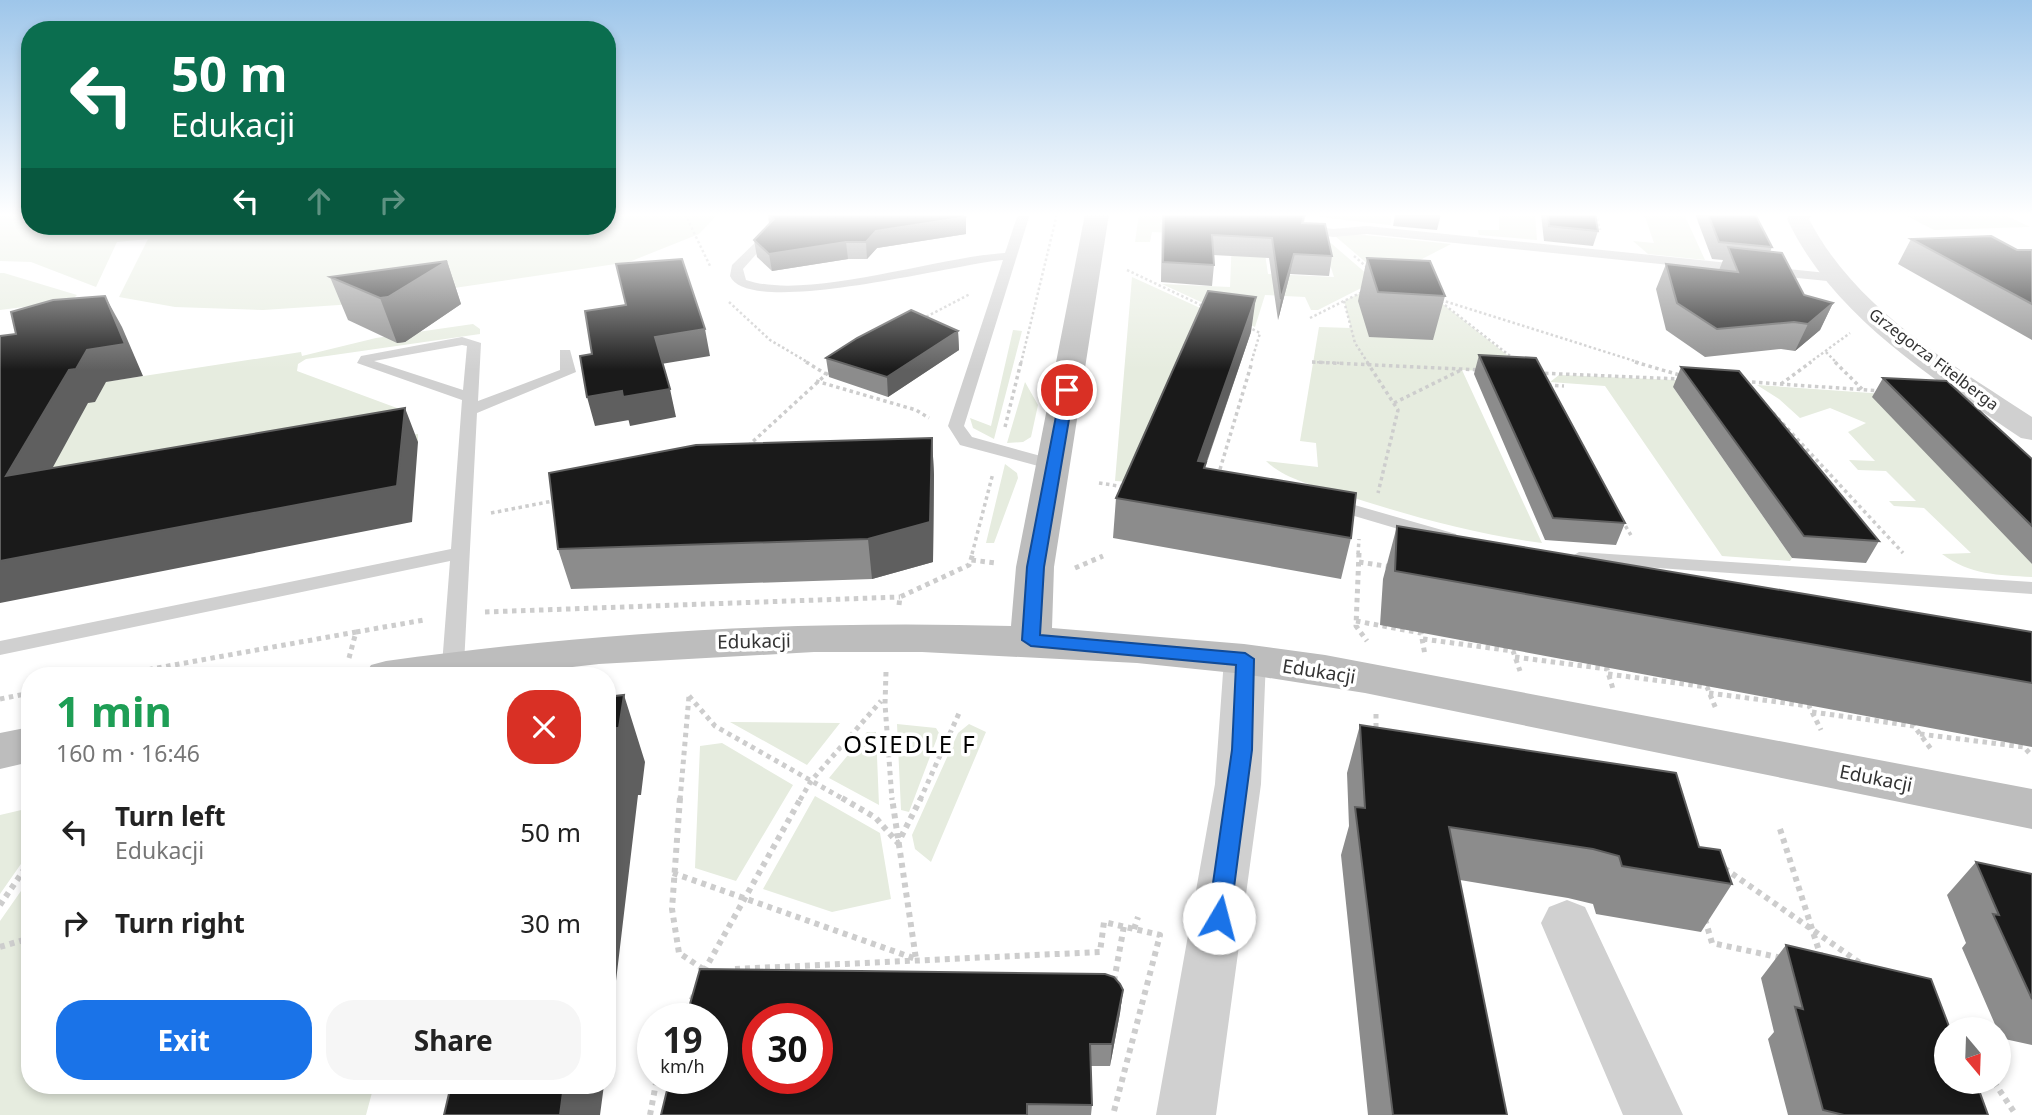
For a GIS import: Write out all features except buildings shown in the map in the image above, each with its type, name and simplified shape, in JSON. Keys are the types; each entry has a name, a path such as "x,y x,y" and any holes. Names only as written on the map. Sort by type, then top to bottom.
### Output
{"street":[{"path":"1031,640 1035,567 1088,266"},
{"name":"Grzegorza Fitelberga","path":"1827,266 1880,321 2032,431"},
{"name":"Edukacji","path":"396,667 547,664 736,640 1031,640 1245,659 1375,679 2032,809"},
{"path":"1186,1115 1238,784 1245,659"},
{"path":"0,751 21,746"},
{"path":"1567,923 1653,1115"}],"lane":[{"path":"739,266 736,275 741,284 757,289 791,290 933,266"},
{"path":"1009,266 956,426 966,441 1053,465"},
{"path":"1718,266 1837,278"},
{"path":"453,665 464,518 470,404 474,343 462,341 382,354 366,359 364,363 470,404 568,372 565,353"},
{"path":"1316,499 1468,543"},
{"path":"0,648 460,553"},
{"path":"1553,556 2032,588"}],"path":[{"path":"486,612 900,597 969,565 1044,266"},
{"path":"1365,266 1373,273"},
{"path":"1127,270 1212,310"},
{"path":"918,321 988,285 1004,282"},
{"path":"1310,318 1366,290"},
{"path":"1522,366 1434,297 1537,334 1694,379 1530,373"},
{"path":"1344,301 1355,343 1368,365"},
{"path":"1215,489 1260,333 1236,321"},
{"path":"1782,384 1855,330"},
{"path":"1826,352 1863,390"},
{"path":"1312,362 1489,371"},
{"path":"743,451 834,367"},
{"path":"1393,403 1462,370"},
{"path":"1538,373 1551,397"},
{"path":"816,381 916,410 961,433"},
{"path":"1752,382 1888,391"},
{"path":"1545,385 1564,386"},
{"path":"1765,406 1782,421 1928,581"},
{"path":"1099,483 1137,489"},
{"path":"464,518 569,497"},
{"path":"1618,514 1650,563"},
{"path":"971,561 1076,568 1103,556"},
{"path":"1359,562 1400,568"},
{"path":"900,597 881,701 886,725 890,808 916,959"},
{"path":"163,667 429,619"},
{"path":"1356,621 1421,633 1426,659"},
{"path":"356,632 367,667"},
{"path":"1423,639 1513,650 1522,678"},
{"path":"1515,657 1606,668 1616,696"},
{"path":"1608,674 1707,687 1719,716"},
{"path":"1709,693 1809,706 1825,737"},
{"path":"0,699 21,695"},
{"path":"717,970 704,971 679,953 672,909 689,696 715,726 876,818 898,843"},
{"path":"690,1003 743,897 811,781 881,701"},
{"path":"898,843 908,827 960,711"},
{"path":"1812,712 1914,726 1937,759"},
{"path":"1920,734 2024,747 2031,755"},
{"path":"1780,829 1824,968"},
{"path":"1722,866 1869,970"},
{"path":"673,873 916,959"},
{"path":"0,905 21,874"},
{"path":"1700,906 1712,943 1786,959"},
{"path":"1134,929 1138,917"},
{"path":"731,970 1100,952 1104,922 1160,935 1113,1115"},
{"path":"1112,995 1124,926"},
{"path":"0,947 21,941"},
{"path":"650,1115 654,1094"},
{"path":"2002,1094 2016,1115"}],"shaded area":[{"path":"41,266 106,266 96,287"},
{"path":"134,266 602,266 339,305 263,310 175,307 119,297"},
{"path":"1231,266 1267,266 1268,274 1334,277 1330,266 1358,266 1375,281 1318,310 1311,310 1305,297 1265,295 1255,327 1162,284 1230,287"},
{"path":"1370,266 1408,266 1395,273 1376,271"},
{"path":"0,273 77,295 71,301 0,310"},
{"path":"1132,277 1242,327 1132,482 1115,481"},
{"path":"1389,279 1434,297 1530,373 1462,370 1542,543 1465,529 1389,509 1300,481 1282,473 1266,461 1318,467 1316,443 1300,441 1319,327 1351,328 1344,301"},
{"path":"473,324 480,329 480,334 306,359 298,364 297,371 405,411 404,435 418,434 418,442 29,511 98,383 301,352 302,356 376,338"},
{"path":"1013,330 1022,331 994,439 973,428 970,418 991,426"},
{"path":"1559,375 1721,382 1673,387 1792,558 1790,561 1722,556 1605,386 1550,382"},
{"path":"1025,382 1038,405 1031,437 1023,442 1007,443"},
{"path":"1757,385 1928,397 2032,564 2032,577 1974,570 1942,554 1971,553 1924,508 1894,506 1889,501 1916,501 1886,471 1858,470 1849,460 1875,461 1848,432 1866,423 1830,408 1800,418 1779,399"},
{"path":"1005,464 1017,473 1018,478 994,543 986,543"},
{"path":"730,722 840,723 807,765"},
{"path":"897,724 936,728 939,733 909,812 901,810"},
{"path":"969,724 986,732 931,862 915,849 912,835 958,733"},
{"path":"867,732 876,732 879,805 829,778"},
{"path":"722,743 793,785 736,881 695,868 700,746"},
{"path":"815,796 880,833 891,899 832,912 763,889"},
{"path":"21,810 21,864 0,894 0,815"},
{"path":"21,891 21,1094 372,1094 366,1115 0,1115 0,921"}],"district":[{"name":"OSIEDLE F","path":"910,743"}],"route":[{"path":"1067,390 1035,567 1031,640 1245,659 1242,750 1219,918"}]}
